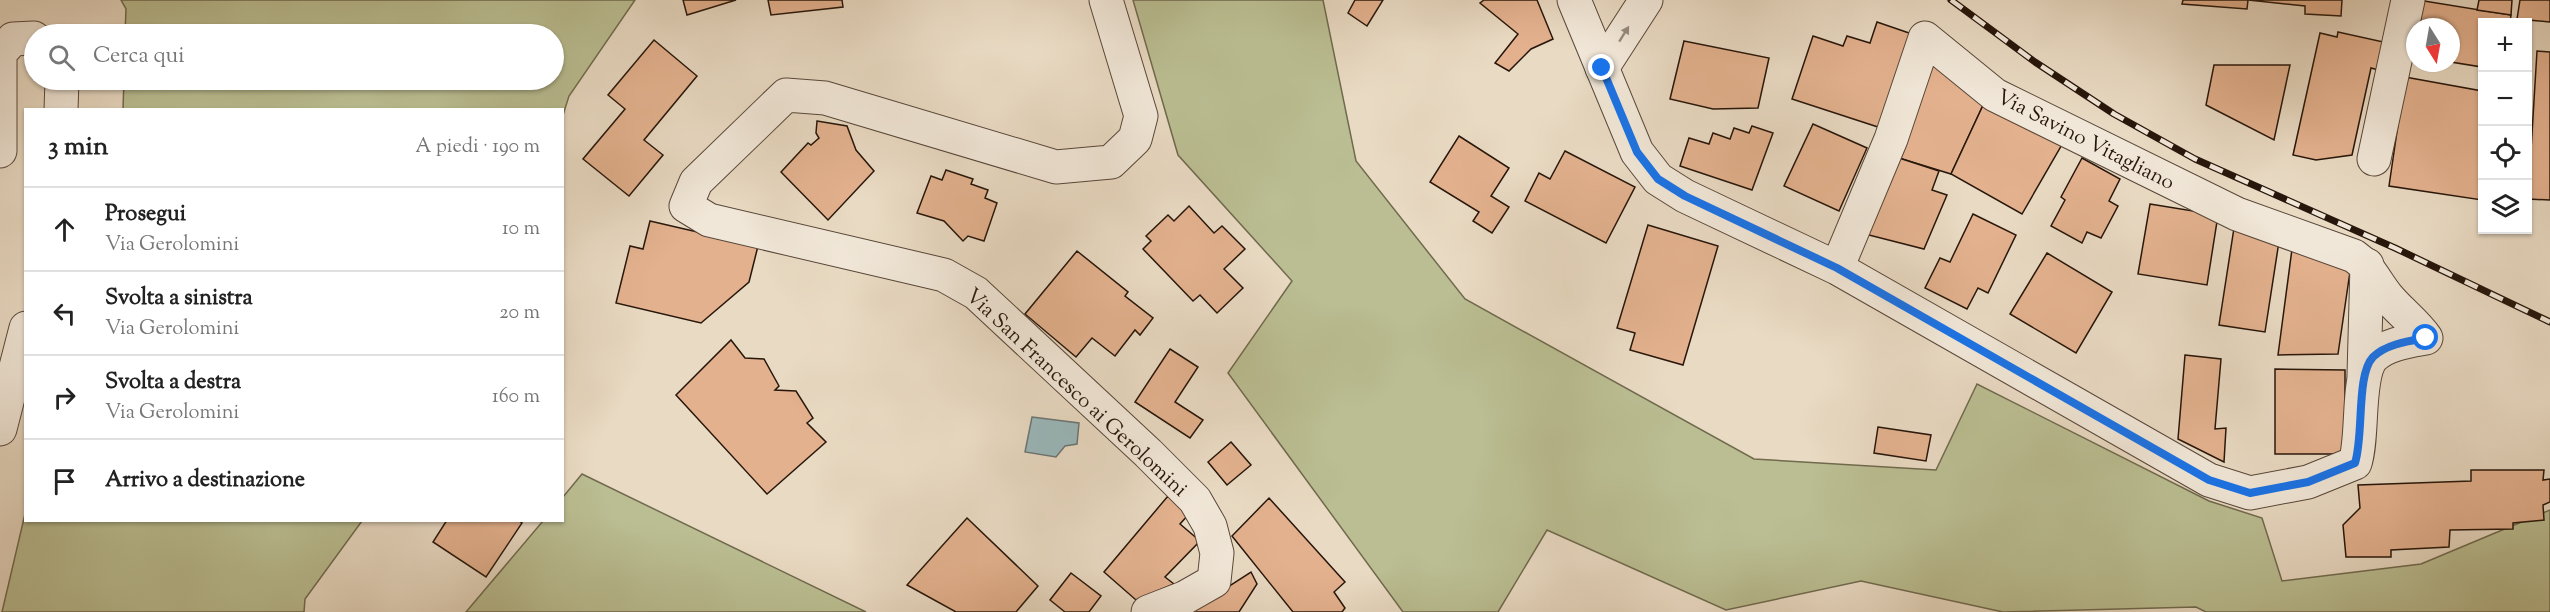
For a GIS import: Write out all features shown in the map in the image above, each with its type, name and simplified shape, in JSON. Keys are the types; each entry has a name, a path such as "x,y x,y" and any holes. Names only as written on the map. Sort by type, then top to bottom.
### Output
{"street":[{"name":"Via San Francesco ai Gerolomini","path":"1106,0 1141,116 1135,139 1111,162 1056,167 825,98 786,95 696,182 686,206 709,219 944,275 976,293 1148,453 1194,500 1210,526 1217,553 1214,581 1184,598 1148,612"},
{"path":"1574,0 1637,152 1658,179 1685,196 1837,268 2209,480 2250,493 2308,482 2355,463 2360,447 2367,265"},
{"path":"1602,68 1646,0"},
{"path":"2374,159 2408,0"},
{"path":"0,151 0,53 12,39 24,38"},
{"name":"Via Savino Vitagliano","path":"1837,268 1892,139 1925,38 1995,95 2236,214 2354,256 2367,265 2387,296 2415,322 2426,338 2390,347 2373,357 2364,375"},
{"path":"61,108 62,90"},
{"path":"0,429 24,336"}],"green space":[{"path":"121,0 635,0 569,96 564,112 564,108 123,108 124,90 564,90 564,24 125,24 126,9"},
{"path":"1133,0 1323,0 1356,161 1465,299 1754,459 1936,470 1977,384 2209,501 2262,518 2282,581 2421,564 2550,510 2550,612 2206,612 2196,607 2003,612 1861,581 1726,610 1547,530 1498,612 1403,612 1228,373 1292,281 1178,155"},
{"path":"582,474 866,612 466,612 542,522 564,522 564,496"},
{"path":"24,518 24,522 361,522 305,599 304,612 2,612"}],"water":[{"path":"1032,417 1079,423 1077,444 1065,446 1056,457 1025,452"}],"building":[{"path":"683,0 736,0 687,15"},
{"path":"768,0 842,0 843,7 771,15"},
{"path":"1355,0 1383,0 1367,26 1348,13"},
{"path":"1484,0 1537,0 1553,39 1531,49 1509,71 1495,63 1518,34 1480,3"},
{"path":"2183,0 2248,0 2247,9 2182,4"},
{"path":"2248,0 2342,0 2341,16 2305,14 2305,6"},
{"path":"2418,0 2511,15 2511,18 2478,18 2478,66 2460,63 2460,18 2415,18"},
{"path":"2479,0 2512,0 2511,15 2477,10"},
{"path":"2520,0 2550,0 2550,22 2517,18"},
{"path":"1877,22 1912,34 1881,128 1792,99 1813,36 1843,46 1847,36 1870,43"},
{"path":"2338,32 2388,43 2382,71 2371,68 2352,155 2316,160 2293,155 2320,33 2337,37"},
{"path":"654,40 697,76 644,140 663,155 629,196 583,159 625,109 608,95"},
{"path":"1684,41 1769,58 1758,108 1713,109 1670,99"},
{"path":"2537,51 2550,52 2550,200 2532,199 2532,133"},
{"path":"1932,63 1985,101 1951,174 1899,158"},
{"path":"2214,65 2290,65 2274,140 2206,105"},
{"path":"2405,77 2478,90 2478,199 2389,186"},
{"path":"1985,101 2064,141 2022,214 1951,174"},
{"path":"817,121 847,126 856,150 874,171 828,220 781,172 808,143 811,145 819,138 816,133"},
{"path":"1813,124 1867,148 1839,211 1784,186"},
{"path":"1752,126 1773,133 1752,190 1680,166 1689,138 1709,144 1713,133 1730,139 1734,128 1749,133"},
{"path":"1459,136 1509,168 1491,196 1509,207 1492,233 1473,221 1479,212 1430,182"},
{"path":"1565,151 1635,187 1606,243 1525,201 1539,173 1550,179"},
{"path":"1899,158 1939,171 1932,190 1947,195 1924,249 1865,234"},
{"path":"2082,158 2120,179 2109,201 2118,206 2101,238 2087,232 2082,243 2051,226 2065,200 2061,197"},
{"path":"946,170 973,179 971,184 988,190 985,198 997,203 984,241 968,236 963,241 944,221 917,213 931,176 942,180"},
{"path":"2150,204 2218,215 2207,285 2138,274"},
{"path":"1189,206 1214,233 1222,226 1245,249 1224,269 1243,288 1217,313 1200,295 1193,301 1143,249 1151,241 1146,236 1168,215 1174,221"},
{"path":"1973,214 2016,235 1988,293 1978,288 1967,309 1925,288 1940,258 1950,262"},
{"path":"650,221 758,246 749,282 701,323 616,303 630,246 643,249"},
{"path":"1648,225 1718,246 1683,365 1630,350 1635,333 1617,328"},
{"path":"2234,228 2280,235 2265,332 2219,325"},
{"path":"2292,249 2352,258 2338,354 2278,355"},
{"path":"1077,251 1128,292 1125,296 1153,318 1140,335 1135,330 1115,356 1092,338 1076,357 1025,314"},
{"path":"2047,253 2112,292 2076,353 2010,314"},
{"path":"731,340 745,358 764,359 779,386 775,390 796,391 813,418 807,423 826,442 767,494 676,395"},
{"path":"1170,349 1198,367 1175,402 1203,420 1190,438 1135,402"},
{"path":"2185,355 2221,359 2215,429 2226,428 2224,462 2178,439"},
{"path":"2275,369 2345,370 2345,454 2275,454"},
{"path":"1878,427 1931,435 1926,461 1874,453"},
{"path":"1231,442 1251,465 1227,485 1208,462"},
{"path":"2471,470 2544,470 2543,480 2550,479 2550,502 2543,505 2544,520 2513,523 2513,529 2450,530 2449,547 2391,550 2391,557 2346,557 2343,525 2360,508 2358,485 2471,481"},
{"path":"1168,496 1189,514 1180,524 1200,541 1165,577 1174,584 1136,600 1104,572"},
{"path":"1269,498 1345,582 1334,592 1345,608 1342,612 1293,612 1232,536"},
{"path":"967,518 1038,586 1016,612 956,612 907,585"},
{"path":"446,522 522,523 486,577 433,542"},
{"path":"1251,572 1257,584 1239,612 1189,612"},
{"path":"1071,573 1101,596 1089,612 1065,612 1050,600"}],"railway":[{"path":"1951,0 2035,62 2114,114 2195,159 2395,248 2550,322"}],"route":[{"path":"1602,68 1637,152 1658,179 1685,196 1837,268 2209,480 2250,493 2308,482 2355,463 2360,447 2364,375 2373,357 2390,347 2426,338"}]}
